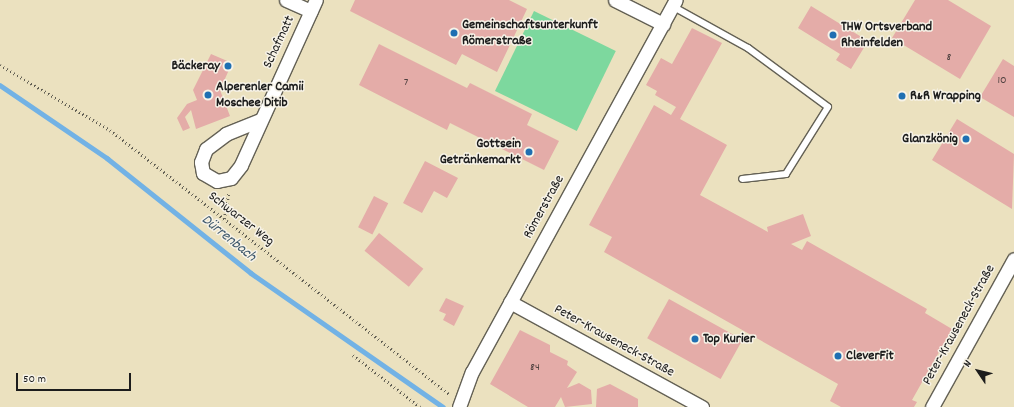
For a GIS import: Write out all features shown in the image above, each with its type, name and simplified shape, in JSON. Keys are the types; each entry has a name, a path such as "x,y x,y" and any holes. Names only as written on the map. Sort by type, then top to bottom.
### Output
{"street":[{"path":"286,0 314,6"},
{"path":"615,0 663,24"},
{"name":"Römerstraße","path":"460,404 472,372 674,3"},
{"name":"Schafmatt","path":"231,178 240,165 314,6"},
{"path":"231,178 217,181 203,173 201,162 206,149 226,134 260,120"},
{"name":"Peter-Krauseneck-Straße","path":"932,407 1014,259"},
{"name":"Peter-Krauseneck-Straße","path":"510,302 702,407"}],"lane":[{"name":"Römerstraße","path":"674,3 748,48 828,107 786,174 742,179"}],"path":[{"name":"Schwarzer Weg","path":"0,65 110,130 460,404"},
{"path":"224,219 231,178"},
{"path":"353,355 420,407"}],"green space":[{"path":"534,11 616,51 577,131 495,91"}],"building":[{"name":"Gemeinschaftsunterkunft Römerstraße","path":"355,0 509,0 527,9 497,72 462,54 456,65 350,11"},
{"path":"915,0 948,0 991,26 960,79 892,38"},
{"name":"THW Ortsverband Rheinfelden","path":"811,6 868,41 851,69 836,60 840,54 798,28"},
{"path":"692,28 722,43 680,119 727,145 700,195 768,232 767,227 803,214 811,236 791,244 802,250 807,241 927,309 925,313 952,329 912,400 917,402 914,407 841,407 830,401 838,384 604,252 612,237 589,225 654,105 671,115 676,107 655,95 657,91 646,85 661,58 672,64"},
{"path":"379,44 467,88 470,83 532,114 527,125 559,141 544,170 450,123 447,130 359,85"},
{"name":"Alperenler Camii Moschee Ditib","path":"211,54 232,63 220,90 230,116 196,129 191,110 185,117 190,128 183,131 177,118 187,104 197,100 193,90"},
{"path":"1003,59 1014,66 1014,117 980,97"},
{"path":"957,119 1014,154 1012,209 932,160"},
{"path":"425,161 458,178 447,198 434,191 422,213 403,203"},
{"path":"374,196 388,203 372,234 358,227"},
{"path":"379,233 423,269 409,287 365,251"},
{"path":"446,298 464,306 454,326 443,320 446,314 439,311"},
{"name":"Top Kurier","path":"669,299 742,340 721,379 647,338"},
{"path":"520,330 550,345 550,352 568,361 567,365 577,372 567,388 579,383 591,390 592,404 565,407 561,397 555,407 528,407 490,384"},
{"path":"610,384 638,399 638,407 596,407 597,389"}],"waterway":[{"name":"Dürrenbach","path":"0,85 107,158 251,273 443,407"}],"place":[{"name":"Gemeinschaftsunterkunft Römerstraße","path":"454,33"},
{"name":"THW Ortsverband Rheinfelden","path":"833,35"},
{"name":"Bäckeray","path":"228,66"},
{"name":"Alperenler Camii Moschee Ditib","path":"208,95"},
{"name":"R&R Wrapping","path":"902,96"},
{"name":"Glanzkönig","path":"966,139"},
{"name":"Gottsein Getränkemarkt","path":"529,152"},
{"name":"Top Kurier","path":"695,339"},
{"name":"CleverFit","path":"838,356"}]}
